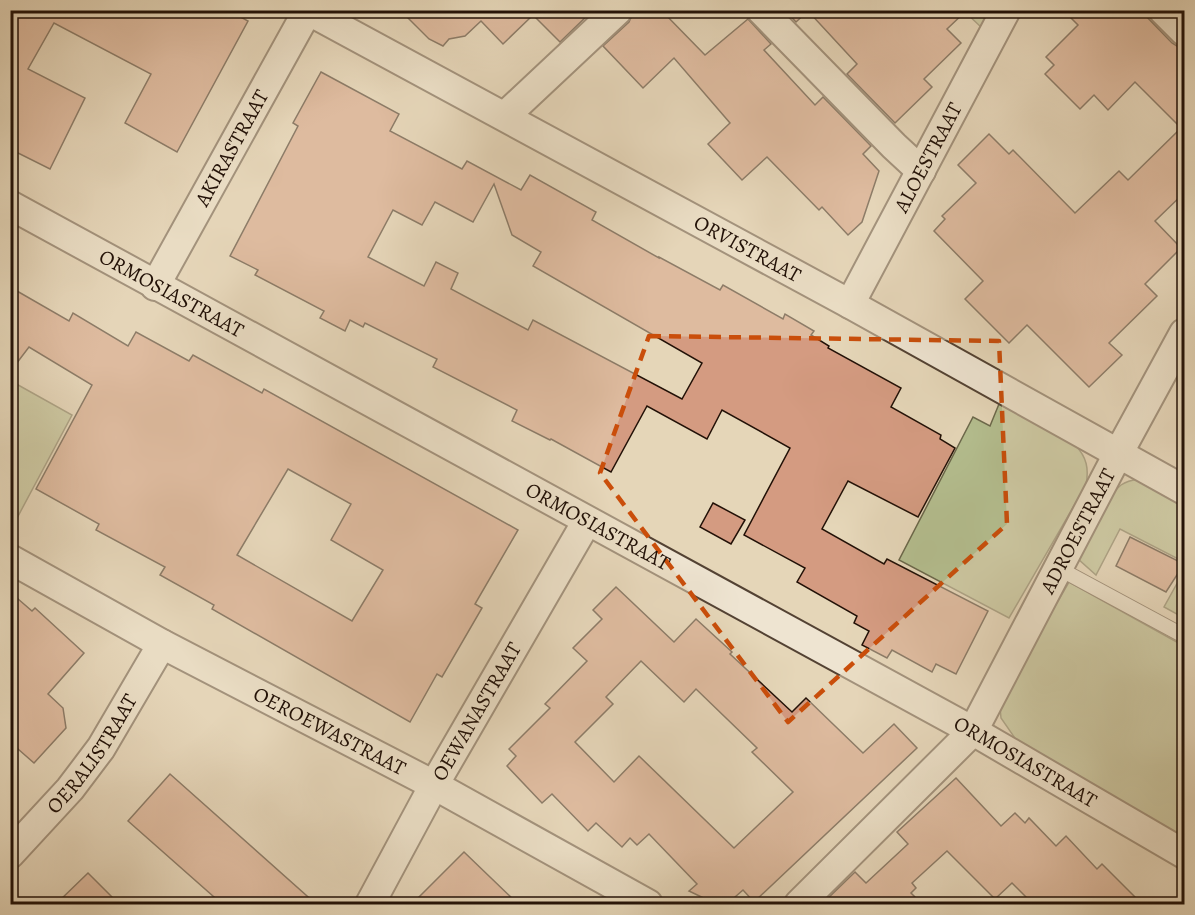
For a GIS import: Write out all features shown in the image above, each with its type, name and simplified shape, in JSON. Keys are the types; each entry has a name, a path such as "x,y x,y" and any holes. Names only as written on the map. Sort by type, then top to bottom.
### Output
{"street":[{"path":"505,116 618,10"},
{"path":"761,10 894,147 921,171"},
{"name":"ALOESTRAAT","path":"850,304 1006,10"},
{"path":"1163,10 1185,31"},
{"name":"ORVISTRAAT","path":"308,11 850,304 1185,490"},
{"name":"AKIRASTRAAT","path":"155,286 308,11"},
{"name":"ORMOSIASTRAAT","path":"10,205 972,731 1185,854"},
{"name":"ADROESTRAAT","path":"799,904 972,731 1118,454 1185,333"},
{"name":"OEWANASTRAAT","path":"370,904 434,785 587,520"},
{"name":"OEROEWASTRAAT","path":"10,559 162,644 434,785 648,904"},
{"name":"OERALISTRAAT","path":"10,854 70,789 100,748 162,644"}],"lane":[{"path":"1058,568 1185,636"}],"highlighted area":[{"path":"649,336 999,341 1007,524 788,722 600,473"}],"green space":[{"path":"964,11 995,11 982,28"},
{"path":"11,381 72,415 16,520 10,517"},
{"path":"999,404 1075,445 1085,459 1087,468 1086,485 1009,618 899,560 973,417 990,426"},
{"path":"1139,479 1184,504 1184,562 1120,529 1096,575 1077,558 1097,519 1115,491 1125,483"},
{"path":"1184,571 1184,618 1164,607"},
{"path":"1069,582 1184,646 1184,839 1019,744 1001,718 1002,698"}],"building":[{"path":"10,10 228,10 248,21 177,152 125,123 151,74 54,23 28,69 85,98 50,169 10,149"},
{"path":"400,10 593,10 560,42 533,15 503,44 481,21 465,36 449,39 443,46 429,39"},
{"path":"634,10 661,10 705,55 748,19 771,44 764,50 815,105 823,97 871,146 863,154 879,171 862,222 848,235 822,207 819,210 767,157 742,180 708,144 730,123 674,58 643,88 603,46 629,22"},
{"path":"785,10 967,10 947,29 961,43 924,79 932,87 895,123 847,74 857,64 808,11 796,22"},
{"path":"1063,10 1140,10 1172,43 1185,51 1185,192 1155,221 1181,248 1145,284 1157,296 1109,343 1122,355 1089,387 1027,325 1009,343 965,299 983,281 934,231 945,219 942,216 976,183 958,165 989,134 1009,154 1013,150 1075,213 1119,171 1128,180 1181,128 1135,82 1108,110 1094,95 1080,109 1045,74 1054,65 1046,57 1078,25"},
{"path":"321,72 399,114 390,131 462,169 467,161 521,190 530,175 596,212 592,220 720,290 723,285 783,319 785,314 814,331 811,335 829,346 828,348 901,388 891,407 941,435 940,439 955,448 918,517 848,481 822,529 884,564 887,559 988,611 956,674 936,664 932,672 892,650 887,658 862,645 869,631 854,623 857,616 797,582 805,568 744,535 790,448 722,410 707,439 647,406 611,472 551,439 512,421 517,410 433,367 437,359 365,323 363,327 350,320 345,331 320,318 324,311 255,275 258,270 230,256 298,126 293,123","holes":["494,184 512,235 541,252 533,266 702,363 682,399 533,320 528,330 451,289 458,273 436,262 424,286 368,257 393,210 422,225 435,202 473,222"]},
{"path":"10,287 69,321 73,313 128,346 136,332 189,361 193,355 262,393 264,389 518,530 475,604 482,608 442,677 437,674 410,722 212,609 214,605 160,575 165,567 96,530 99,524 36,489 92,385 29,347 10,372","holes":["288,469 351,504 331,540 383,570 352,621 237,555"]},
{"path":"713,503 745,520 731,544 700,527"},
{"path":"1130,537 1184,564 1166,592 1116,566"},
{"path":"616,587 674,642 696,619 792,712 806,698 863,753 894,724 917,748 754,902 743,890 727,904 716,904 689,891 697,884 649,834 637,845 630,838 622,847 596,823 588,831 552,794 542,803 507,766 516,756 509,749 550,708 545,704 587,661 573,648 602,619 593,610","holes":["641,661 684,702 696,689 757,748 752,752 793,792 734,848 639,756 614,782 575,742 613,704 606,697"]},
{"path":"10,592 32,611 35,608 84,653 48,694 63,708 66,728 34,763 10,742"},
{"path":"170,774 316,904 222,904 128,821"},
{"path":"956,778 1001,826 1015,813 1025,823 1029,818 1056,846 1066,836 1097,869 1102,864 1142,904 1033,904 1012,883 995,899 947,851 912,883 916,888 911,893 922,904 822,904 855,872 866,883 908,844 897,832"},
{"path":"464,852 518,904 412,904"},
{"path":"88,873 119,904 56,904"}]}
